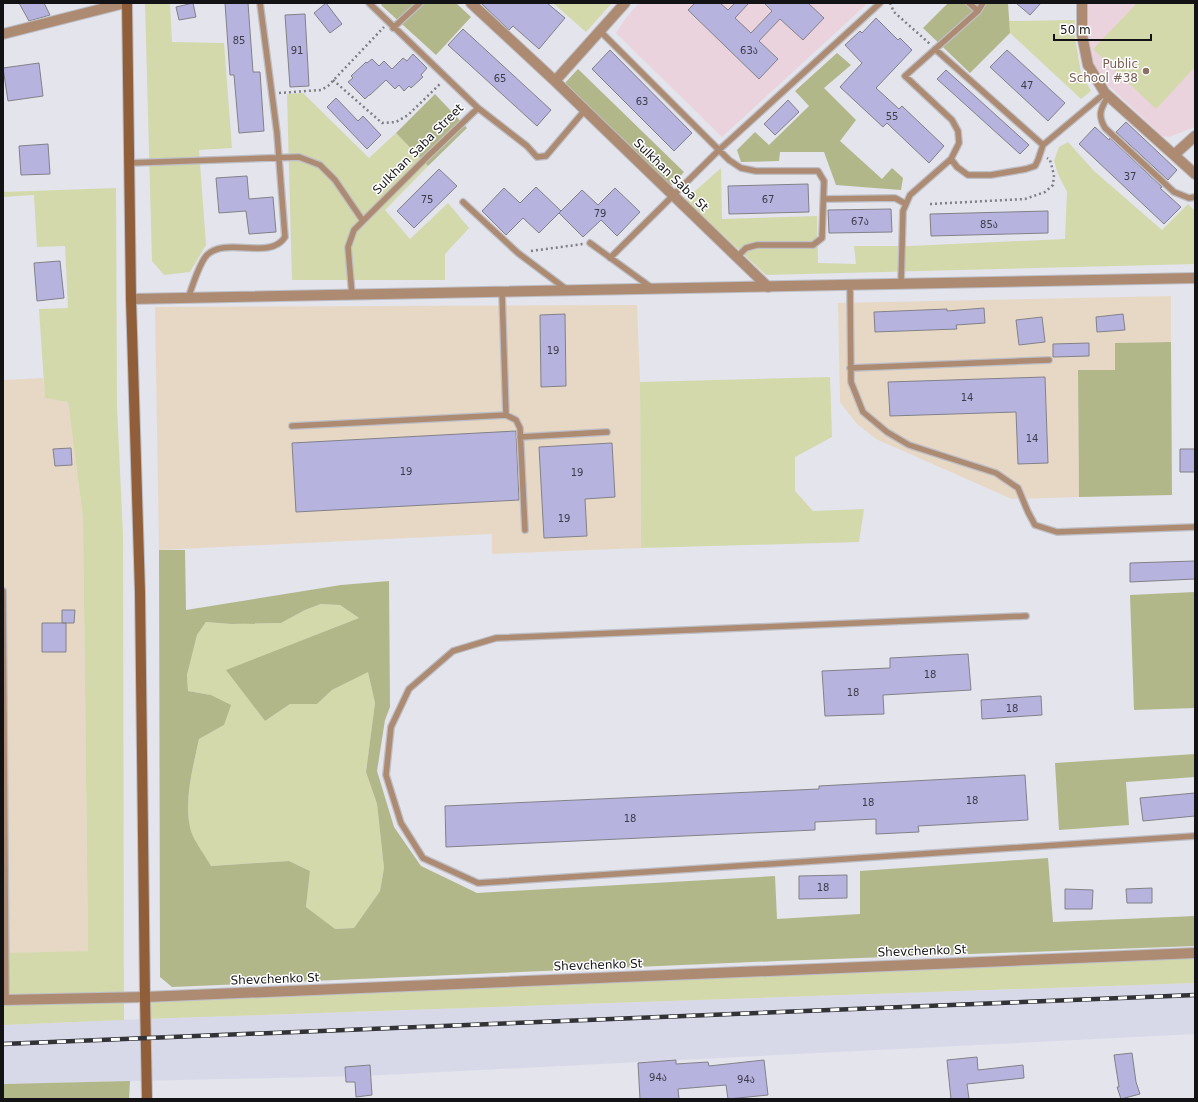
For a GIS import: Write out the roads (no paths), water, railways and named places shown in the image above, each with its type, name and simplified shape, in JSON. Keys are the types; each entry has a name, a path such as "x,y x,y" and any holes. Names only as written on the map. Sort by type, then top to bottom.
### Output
{"main road":[{"path":"126,3 140,592 147,1099"}],"street":[{"path":"3,34 126,3"},
{"name":"Sulkhan Saba St","path":"471,3 555,81 768,287"},
{"path":"555,81 625,3"},
{"path":"1082,3 1082,35 1088,65 1106,94 1195,174"},
{"path":"1174,155 1195,136"},
{"path":"132,299 1195,278"},
{"name":"Shevchenko St","path":"5,1000 145,997 1195,953"}],"lane":[{"path":"188,298 204,258 212,251 222,248 270,247 279,243 285,237 279,158 260,3"},
{"path":"369,3 388,23 478,108"},
{"path":"394,28 420,3"},
{"path":"610,258 719,150 880,3"},
{"path":"969,3 978,11"},
{"path":"901,284 903,211 910,195 951,159 959,143 958,131 952,120 905,76 978,11 983,3"},
{"path":"600,31 729,160 741,168 756,170 818,171 824,181 822,238 813,245 756,245 746,248 737,257"},
{"path":"935,49 1043,145"},
{"path":"951,159 957,167 968,174 991,175 1035,166 1043,145 1106,94"},
{"path":"1106,94 1100,112 1101,121 1105,128 1174,192 1189,198 1195,197"},
{"name":"Sulkhan Saba Street","path":"352,295 348,247 354,230 478,108 527,146 537,157 546,156 585,110"},
{"path":"129,163 299,157 320,165 335,180 363,221"},
{"path":"824,199 894,198 906,204"},
{"path":"462,202 518,253 567,291"},
{"path":"590,243 654,289"},
{"path":"850,285 850,382 863,412 887,432 909,445 996,473 1018,488 1035,525 1057,532 1195,527"},
{"path":"502,292 506,415"},
{"path":"850,368 1049,360"},
{"path":"292,426 506,415 516,420 520,428 525,530"},
{"path":"520,437 607,432"},
{"path":"3,591 5,1000"},
{"path":"1026,616 496,638 453,651 409,689 391,726 386,775 401,824 424,858 478,883 1195,836"}],"railway":[{"path":"3,1044 1195,995"}],"place":[{"name":"Public School #38","path":"1146,71"}]}
